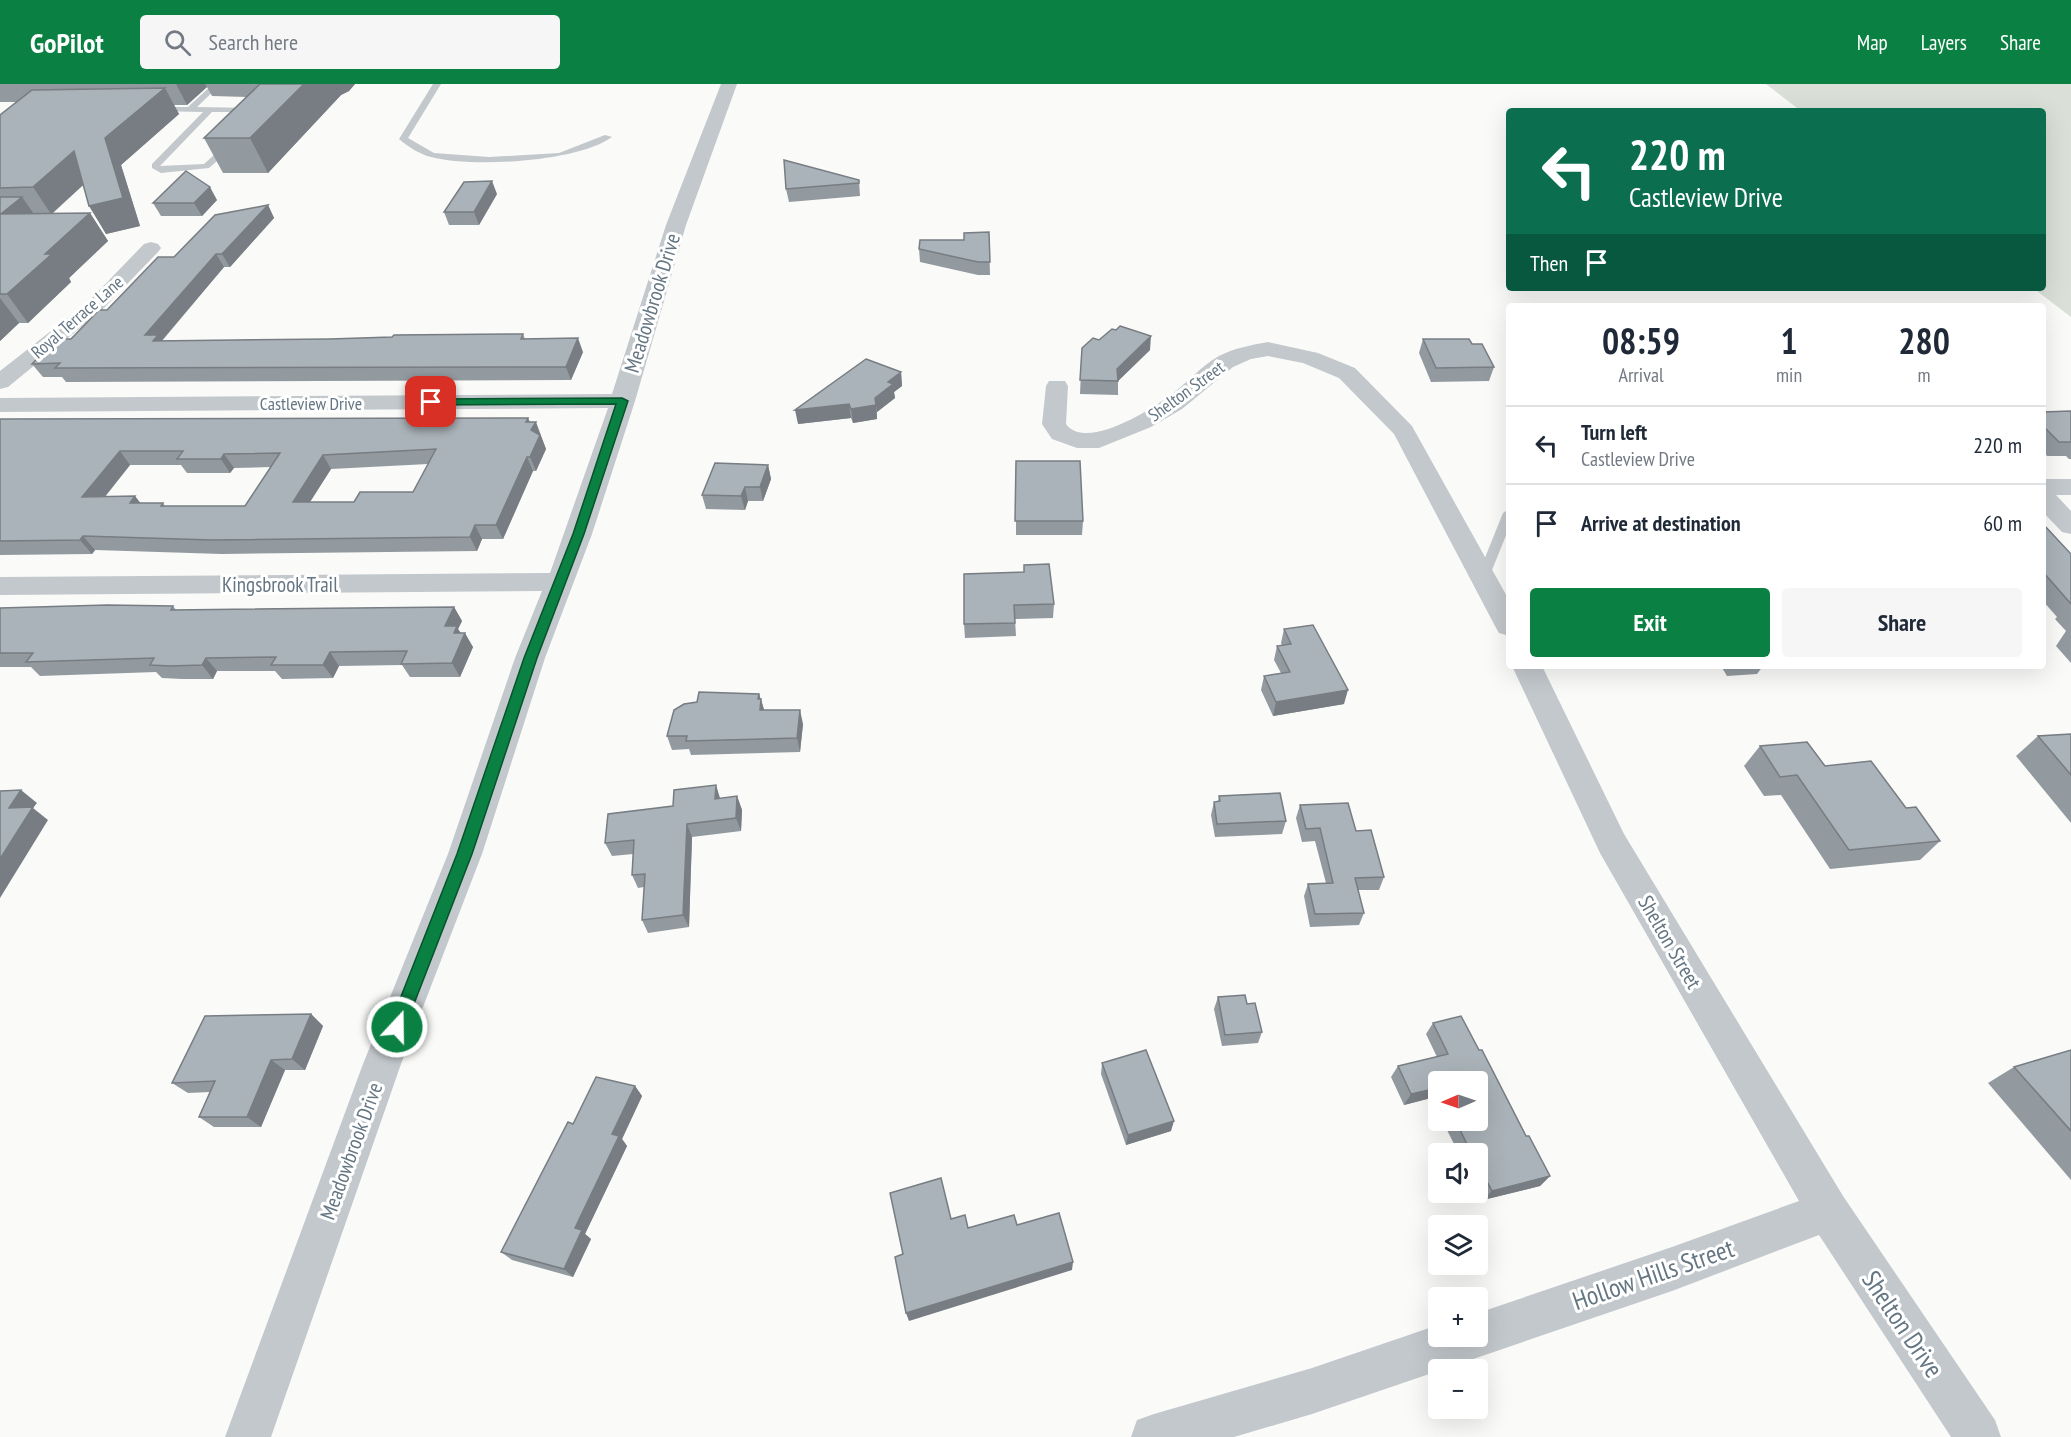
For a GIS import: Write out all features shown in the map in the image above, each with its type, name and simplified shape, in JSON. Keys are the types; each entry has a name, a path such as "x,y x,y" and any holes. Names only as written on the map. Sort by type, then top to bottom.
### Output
{"street":[{"name":"Meadowbrook Drive","path":"248,1437 382,1064 465,854 530,658 560,582 622,401 676,225 729,84"},
{"name":"Royal Terrace Lane","path":"0,382 96,306 151,248"},
{"name":"Shelton Street","path":"1057,386 1054,424 1061,434 1077,441 1099,441 1143,422 1174,404 1225,362 1245,353 1268,349 1310,358 1347,373 1404,431 1484,575 1506,620"},
{"name":"Castleview Drive","path":"0,405 622,401"},
{"path":"2046,487 2071,487"},
{"path":"2046,500 2071,526"},
{"name":"Kingsbrook Trail","path":"0,586 560,582"},
{"name":"Shelton Street","path":"1528,669 1612,843 1828,1211"},
{"name":"Hollow Hills Street","path":"1488,1332 1672,1269 1828,1211"},
{"name":"Shelton Drive","path":"1828,1211 1978,1437"},
{"path":"1154,1437 1312,1391 1440,1347"}],"lane":[{"path":"190,109 217,84"},
{"path":"437,84 403,139 432,155 489,160 535,158 576,150 608,137"},
{"path":"211,108 156,164 156,169 206,166 238,138"},
{"path":"142,109 211,108 256,114"},
{"path":"1484,575 1506,520"}],"shaded area":[{"path":"1766,84 2071,84 2071,317 2037,291 2046,291 2046,108 1797,108"}],"building":[{"path":"260,84 304,84 250,138 204,138"},
{"path":"165,88 105,138 123,198 89,206 74,151 33,187 0,188 0,115 32,90"},
{"path":"784,160 859,180 859,183 786,189"},
{"path":"186,171 210,187 194,203 153,203"},
{"path":"492,181 474,212 444,212 464,182"},
{"path":"0,197 22,197 1,214 90,213 45,254 52,254 7,294 0,294"},
{"path":"268,205 222,254 216,254 145,335 158,335 153,341 523,334 521,339 578,338 566,367 55,368 60,363 32,364 56,339 71,339 99,310 107,310 158,257 174,257 215,215"},
{"path":"989,232 990,262 978,262 919,249 920,240 964,240 964,233"},
{"path":"1120,326 1151,336 1117,369 1118,381 1080,380 1082,348 1093,338 1099,340 1112,329 1116,330"},
{"path":"1423,339 1469,339 1472,344 1482,344 1494,367 1436,368"},
{"path":"866,359 901,372 888,382 893,384 875,398 876,405 851,409 849,404 795,410"},
{"path":"2071,411 2071,442 2059,442 2046,429 2046,412"},
{"path":"528,418 526,422 536,422 531,430 540,435 530,457 527,457 496,525 475,525 470,537 212,540 83,536 80,540 0,541 0,419","holes":["436,449 413,492 360,492 354,502 293,502 323,455","120,451 183,451 177,459 221,459 224,454 280,453 245,506 161,506 163,503 130,503 135,496 82,497"]},
{"path":"1016,461 1080,461 1083,521 1015,521"},
{"path":"715,463 768,465 760,487 745,487 741,496 702,495"},
{"path":"2046,527 2071,554 2071,604 2046,575"},
{"path":"1049,564 1054,604 1014,605 1015,623 964,624 964,574 1024,572 1024,565"},
{"path":"173,606 171,610 454,607 445,626 457,626 454,633 465,633 452,663 401,664 407,651 330,652 323,665 271,665 276,657 206,658 202,665 170,666 150,665 154,658 26,662 33,653 0,653 0,608"},
{"path":"1313,625 1348,690 1276,702 1264,676 1290,672 1277,646 1291,644 1284,629"},
{"path":"699,692 759,694 760,710 800,710 797,738 686,741 687,736 667,736 674,710 684,704 697,702"},
{"path":"2071,734 2071,775 2038,736"},
{"path":"1807,742 1825,766 1871,761 1906,808 1916,807 1940,841 1849,850 1797,775 1780,777 1760,746"},
{"path":"716,785 715,799 737,796 736,818 687,824 683,915 642,920 645,874 632,875 634,840 605,843 608,814 673,806 674,790"},
{"path":"21,790 9,808 33,807 0,859 0,791"},
{"path":"1280,793 1286,821 1217,824 1214,802 1220,801 1219,796"},
{"path":"1348,803 1356,831 1371,830 1384,877 1355,878 1364,913 1315,914 1308,884 1333,883 1320,828 1306,829 1300,805"},
{"path":"1245,995 1247,1004 1255,1003 1262,1032 1225,1035 1218,997"},
{"path":"311,1014 292,1059 271,1060 247,1117 199,1117 215,1081 172,1083 205,1016"},
{"path":"1461,1016 1479,1050 1482,1050 1526,1136 1529,1136 1550,1176 1492,1191 1488,1183 1488,1143 1466,1143 1460,1131 1488,1131 1488,1071 1428,1071 1428,1090 1411,1094 1398,1066 1448,1054 1433,1023"},
{"path":"1146,1050 1174,1121 1128,1135 1102,1063"},
{"path":"2071,1050 2071,1131 2014,1067"},
{"path":"596,1077 635,1086 612,1134 619,1136 575,1228 582,1230 564,1269 501,1252 568,1122 573,1124"},
{"path":"941,1178 951,1219 965,1215 968,1228 1014,1215 1017,1225 1059,1213 1073,1262 906,1313 895,1257 903,1254 890,1193"}],"route":[{"path":"397,1027 465,854 530,658 579,534 622,401 431,402"}]}
